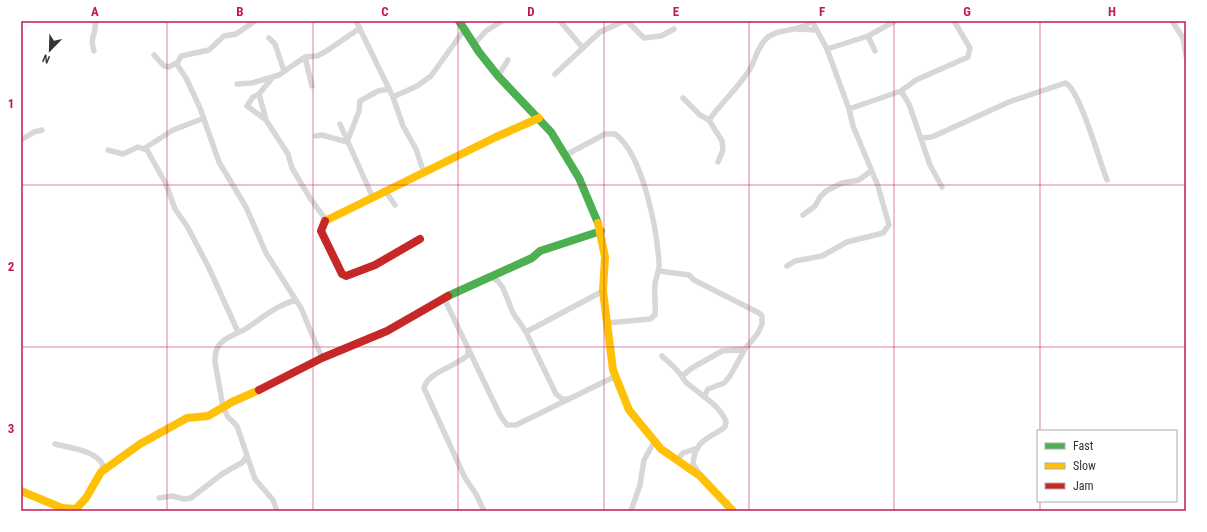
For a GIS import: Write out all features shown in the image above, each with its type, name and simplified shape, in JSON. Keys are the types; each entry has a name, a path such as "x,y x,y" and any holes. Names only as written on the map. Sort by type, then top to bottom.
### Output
{"street":[{"path":"94,52 91,41 96,28 94,24 96,21"},
{"path":"154,55 166,67 176,63 181,56 209,50 224,36 236,34 255,21"},
{"path":"356,21 390,89 403,126 416,149 424,173"},
{"path":"459,21 498,76 551,132 566,155 578,178 601,231 605,257 603,291 613,370 629,410 654,442 705,481"},
{"path":"474,44 486,31 502,21"},
{"path":"560,21 582,47"},
{"path":"555,74 582,47 600,32 624,21"},
{"path":"627,21 644,38 661,36 674,29"},
{"path":"787,266 795,261 822,256 847,242 880,234 888,229 888,218 872,171 853,126 849,109 827,49 811,21 807,25 796,29"},
{"path":"827,49 868,36 895,21"},
{"path":"849,109 901,91 916,80 968,58 970,48 954,21"},
{"path":"1172,21 1183,38 1186,56"},
{"path":"237,84 252,83 273,77 305,57 317,56 325,52 360,28"},
{"path":"393,97 428,79 464,30"},
{"path":"709,120 749,70 761,44 766,38 783,30 816,30"},
{"path":"868,36 875,51"},
{"path":"269,38 276,44 284,71"},
{"path":"305,57 312,86"},
{"path":"498,76 508,60"},
{"path":"176,63 186,78 200,108 202,119 219,162 246,207 266,254 303,312 322,358"},
{"path":"266,120 247,106 253,97 259,94 273,77"},
{"path":"921,138 932,137 1009,102 1065,83 1070,86 1082,107 1088,129 1107,180"},
{"path":"347,142 359,111 360,101 374,93 390,89"},
{"path":"901,91 909,104 934,172 942,187"},
{"path":"259,94 266,120 288,154 292,168 310,198 326,220"},
{"path":"683,98 700,116 709,120 723,145 718,162"},
{"path":"420,239 398,250 390,257 373,267 344,275 321,234 322,227 326,220 482,146 496,137 531,123 539,118"},
{"path":"108,150 123,154 138,147 145,148 173,130 202,119"},
{"path":"340,124 373,198"},
{"path":"21,140 34,132 42,130"},
{"path":"566,155 610,133 620,138 625,144 644,186 652,211 660,271 655,282 656,310 653,318 606,323"},
{"path":"316,136 322,134 347,142"},
{"path":"145,148 158,168 174,209 187,226 209,268 238,328 238,332"},
{"path":"803,215 815,206 820,197 826,191 842,183 859,180 872,171"},
{"path":"386,192 395,204"},
{"path":"590,234 597,222"},
{"path":"101,472 140,444 187,418 208,416 223,407 275,383 286,375 322,358 388,331 444,298 487,277 532,258 540,251 601,231"},
{"path":"660,271 688,275 694,280 732,301 759,313 768,314"},
{"path":"487,277 498,281 513,312 526,332 557,396 556,406"},
{"path":"526,332 603,291"},
{"path":"448,308 449,301 454,294"},
{"path":"444,298 500,415 507,425 516,425 616,376"},
{"path":"277,511 272,500 255,479 246,457 237,426 228,417 223,407 215,354 221,342 275,309 296,300"},
{"path":"704,397 708,389 721,385 727,381 735,369 745,349 761,328 763,319 759,313"},
{"path":"468,349 468,355 460,361 429,377 424,388 465,478 476,494 484,511"},
{"path":"682,376 692,368 722,351 745,349"},
{"path":"662,356 682,376 687,384 697,389 724,417 726,424 723,429 711,434 698,448 694,456 694,467 733,511"},
{"path":"557,396 562,399 569,399"},
{"path":"631,511 640,485 644,460 654,442"},
{"path":"21,491 62,508 72,510 80,506 86,498 101,472 102,465 97,457 76,449 55,444"},
{"path":"676,460 683,453 698,448"},
{"path":"159,498 172,496 184,499 191,498 222,474 244,462 246,457"}],"traffic: fast":[{"path":"459,21 479,52 498,76 551,132 579,178 598,223"},
{"path":"448,296 532,258 540,251 601,231"}],"traffic: slow":[{"path":"325,221 496,137 539,118"},
{"path":"598,223 605,257 603,291 613,370 629,410 661,449 700,476 733,511"},
{"path":"21,491 62,508 76,509 86,498 101,472 140,444 187,418 208,416 232,402 259,390"}],"traffic: jam":[{"path":"325,221 321,231 342,274 346,276 375,265 420,239"},
{"path":"259,390 322,358 387,331 448,296"}]}
